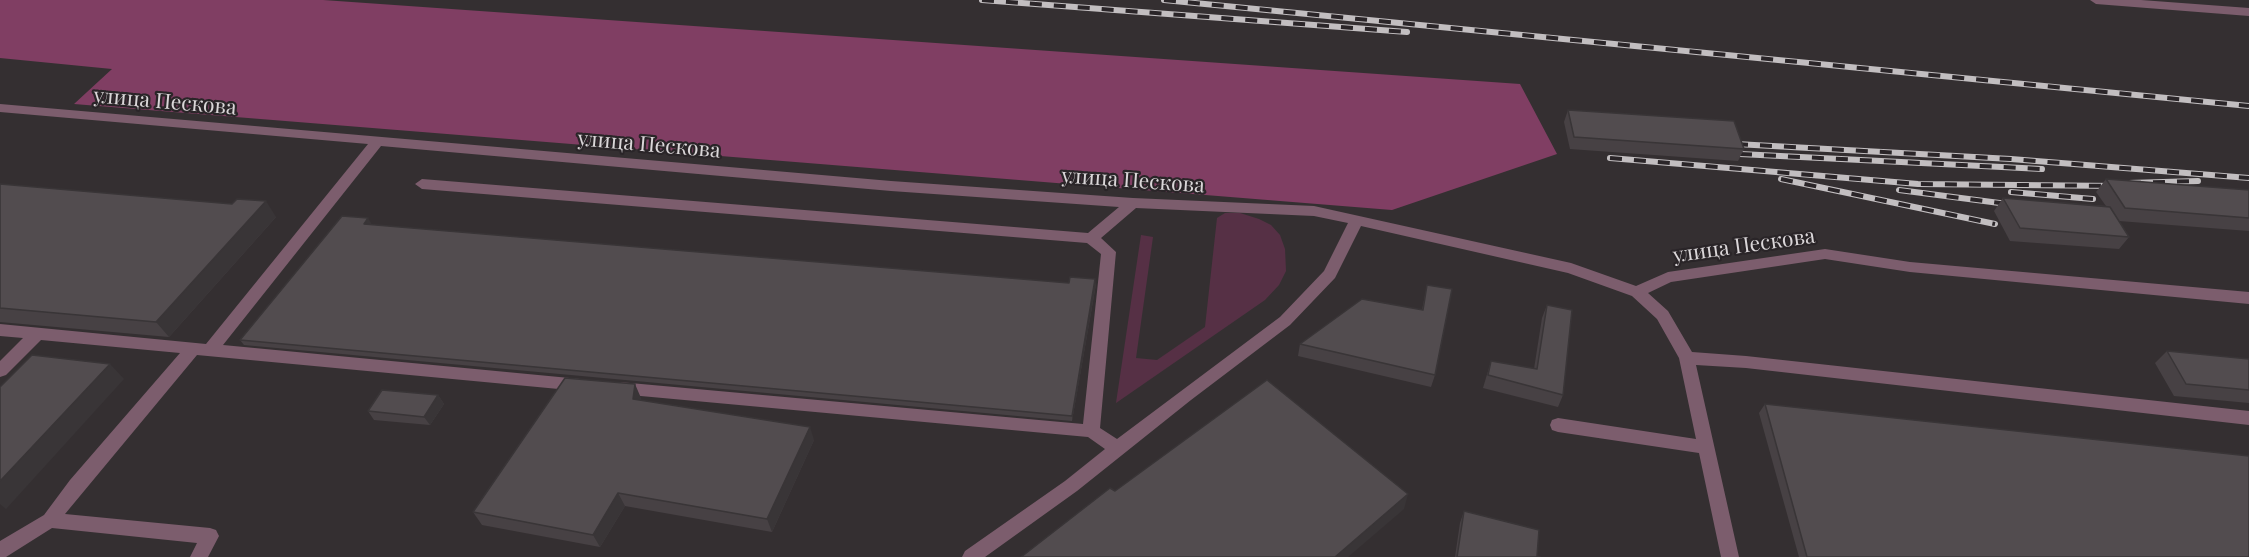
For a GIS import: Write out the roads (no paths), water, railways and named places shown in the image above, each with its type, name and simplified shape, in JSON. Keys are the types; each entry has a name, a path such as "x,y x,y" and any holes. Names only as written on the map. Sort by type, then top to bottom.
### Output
{"street":[{"path":"2096,0 2249,12"},
{"name":"улица Пескова","path":"0,108 891,186 1133,203 1314,212 1571,268 1637,292 1668,277 1825,254 1910,267 2249,298"},
{"path":"0,550 50,520 76,485 200,350 377,142"},
{"path":"422,184 1091,238 1109,252 1091,431"},
{"path":"1091,238 1133,203"},
{"path":"971,557 1071,486 1116,447 1285,321 1330,274 1356,221"},
{"path":"1637,292 1663,315 1687,358 1730,557"},
{"path":"0,330 1091,431 1116,447"},
{"path":"0,371 37,334"},
{"path":"1687,358 1746,362 2249,418"},
{"path":"1558,425 1705,447"},
{"path":"50,520 210,536 199,557"}],"railway":[{"path":"982,0 1407,32"},
{"path":"1164,0 2249,106"},
{"path":"1736,144 2011,159 2249,178"},
{"path":"1740,154 2042,169"},
{"path":"1610,158 1918,184 2117,186"},
{"path":"1781,179 1995,224"},
{"path":"2129,183 2198,181"},
{"path":"1899,190 2015,205"},
{"path":"2011,192 2093,199"}]}
